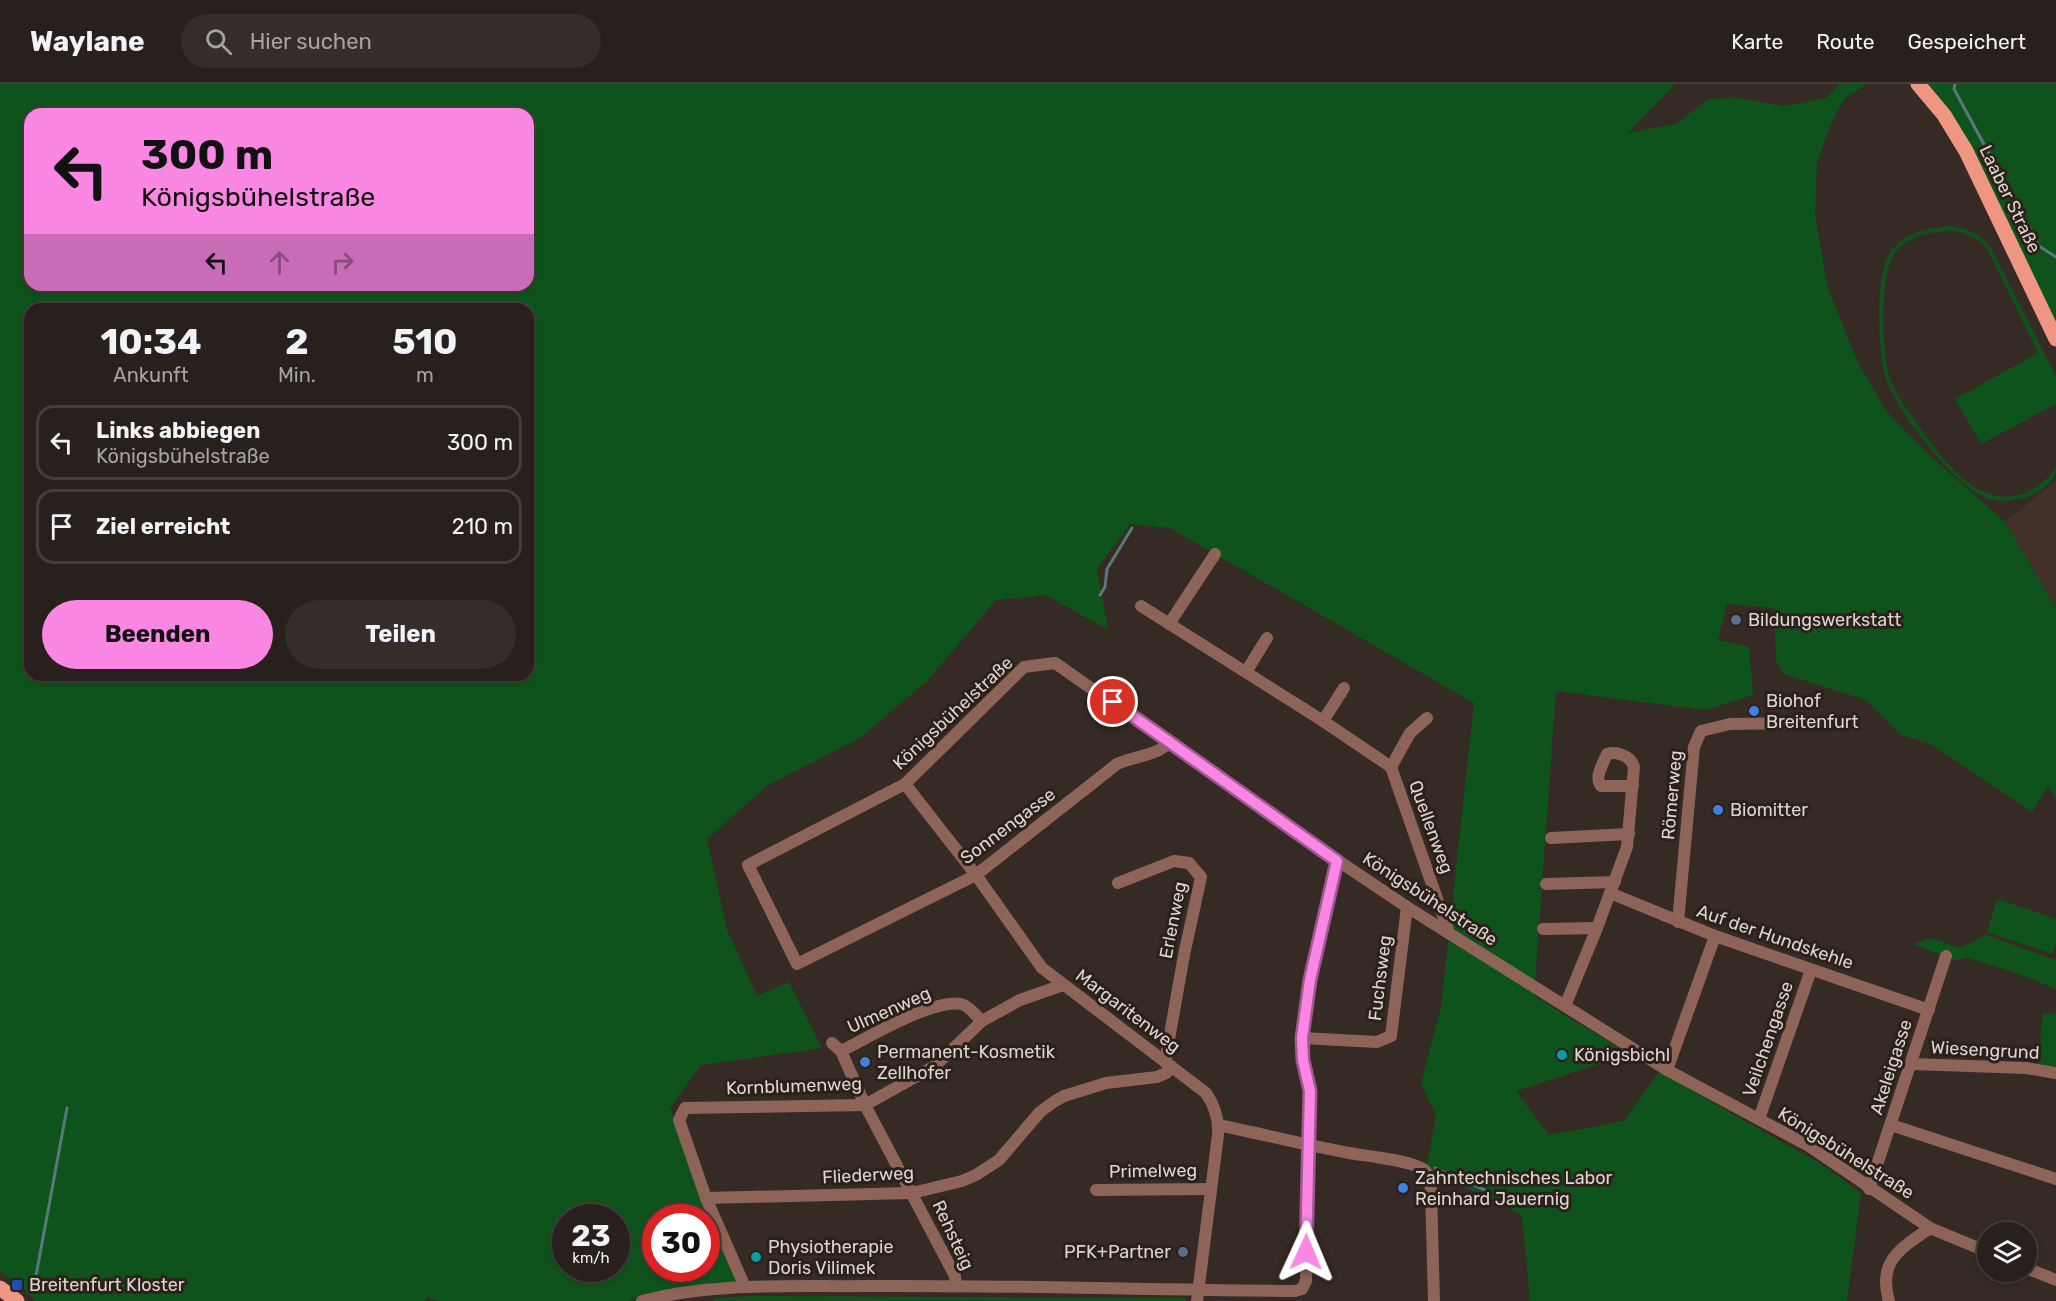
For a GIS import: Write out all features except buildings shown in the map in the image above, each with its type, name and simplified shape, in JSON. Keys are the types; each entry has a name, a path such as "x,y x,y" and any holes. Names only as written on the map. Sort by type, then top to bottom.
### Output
{"main road":[{"name":"Laaber Straße","path":"1918,84 1944,116 1966,150 2056,339"},
{"path":"0,1288 17,1301"}],"street":[{"path":"1169,624 1215,554"},
{"name":"Quellenweg","path":"1141,606 1323,721 1391,767 1449,933"},
{"path":"1246,672 1267,638"},
{"name":"Königsbühelstraße","path":"797,964 748,864 905,784 1024,667 1055,663 1337,861 1407,907 1667,1070 1809,1146 1869,1189 1930,1228 1977,1247"},
{"path":"1323,721 1344,688"},
{"name":"Quellenweg","path":"1391,767 1410,733 1427,718"},
{"name":"Römerweg","path":"1678,922 1694,747 1701,731 1730,724 1793,723"},
{"name":"Sonnengasse","path":"797,964 976,875 1117,764 1132,757 1148,755 1164,748 1170,742"},
{"name":"Margaritenweg","path":"905,784 976,875 1042,968 1168,1064 1206,1094 1212,1102 1218,1125 1197,1296"},
{"path":"1565,1006 1627,847 1633,786"},
{"path":"1551,838 1629,834"},
{"name":"Erlenweg","path":"1118,883 1174,861 1189,862 1201,877 1184,955 1168,1064"},
{"path":"642,1301 661,1296 745,1287 956,1286 1197,1296 1302,1289 1305,1281 1310,1091 1303,1060 1302,1038 1310,980 1337,861"},
{"path":"1546,884 1612,887"},
{"name":"Auf der Hundskehle","path":"1612,887 1678,922 1929,1010"},
{"name":"Fuchsweg","path":"1302,1038 1377,1042 1390,1036 1407,907"},
{"path":"1543,929 1597,927"},
{"path":"1667,1070 1715,936"},
{"name":"Akeleigasse","path":"1869,1189 1946,956"},
{"name":"Veilchengasse","path":"1758,1119 1811,970"},
{"name":"Kornblumenweg","path":"745,1287 706,1198 680,1120 685,1108 865,1105 935,1066 982,1021 1020,1000 1064,985"},
{"name":"Ulmenweg","path":"837,1047 941,1005 964,1005 982,1021"},
{"name":"Rehsteig","path":"837,1047 955,1276 956,1286"},
{"name":"Fliederweg","path":"706,1198 912,1193 962,1180 993,1164 1004,1155 1040,1112 1064,1096 1106,1083 1157,1077 1166,1073 1168,1064"},
{"name":"Wiesengrund","path":"1911,1064 2026,1068 2056,1073"},
{"path":"1218,1125 1420,1167 1430,1177 1434,1301"},
{"path":"1891,1125 2056,1179"},
{"name":"Primelweg","path":"1096,1190 1210,1189"},
{"path":"1889,1301 1886,1281 1893,1257 1902,1247 1930,1228"},
{"path":"2037,1272 2056,1280"}],"shaded area":[{"path":"2056,481 2056,608 2005,522"}],"green space":[{"path":"0,84 1675,84 1628,133 1675,124 1709,99 1739,98 1783,106 1826,98 1840,84 1867,84 1845,98 1833,119 1817,162 1815,216 1828,288 1857,361 1887,412 1931,457 2005,522 2056,608 2056,799 2048,786 2032,812 1929,743 1901,735 1866,700 1784,674 1776,661 1774,608 1727,604 1718,640 1749,647 1753,695 1706,710 1556,691 1534,996 1629,1054 1516,1091 1549,1135 1624,1121 1659,1072 1821,1164 1861,1193 1847,1301 1530,1301 1522,1216 1501,1203 1440,1177 1427,1165 1436,1115 1421,1083 1441,1007 1474,703 1170,528 1130,524 1097,569 1108,630 1046,595 996,600 927,681 860,738 768,785 707,839 727,930 757,996 789,982 822,1048 701,1065 670,1108 707,1204 642,1204 642,1282 720,1282 720,1237 738,1284 628,1301 440,1301 427,1297 425,1301 35,1301 21,1286 0,1272"},
{"path":"1926,84 2056,84 2056,330"},
{"path":"1950,226 1973,233 1991,248 2056,377 2056,404 1981,444 1955,399 2038,353 1988,250 1976,239 1955,231 1925,234 1914,238 1900,247 1893,256 1886,281 1883,316 1887,367 1896,392 1932,445 1954,470 1979,490 2009,497 2025,493 2043,482 2056,467 2056,472 2049,483 2038,492 2023,498 2006,501 1990,499 1961,481 1917,432 1895,398 1884,371 1879,315 1882,276 1886,261 1892,250 1911,235"},
{"path":"1997,899 2056,919 2056,944 2053,954 1987,932"},
{"path":"1986,935 2056,960 2056,989 2019,974 1968,958 1954,960 1913,944 1931,938 1960,948"},
{"path":"2043,1013 2056,1014 2056,1067 2038,1064"},
{"path":"751,1296 1184,1298 1187,1301 714,1301 714,1298"}],"waterway":[{"path":"1955,84 1954,89 2039,246 2056,257"},
{"path":"1100,595 1105,587 1107,569 1132,528"},
{"path":"33,1292 67,1108"},
{"path":"1435,1168 1487,1191"}],"place":[{"name":"Bildungswerkstatt","path":"1736,620"},
{"name":"Biohof Breitenfurt","path":"1754,711"},
{"name":"Biomitter","path":"1718,810"},
{"name":"Königsbichl","path":"1562,1055"},
{"name":"Permanent-Kosmetik Zellhofer","path":"865,1062"},
{"name":"Zahntechnisches Labor Reinhard Jauernig","path":"1403,1188"},
{"name":"PFK+Partner","path":"1183,1252"},
{"name":"Physiotherapie Doris Vilimek","path":"756,1257"},
{"name":"Breitenfurt Kloster","path":"17,1285"}],"route":[{"path":"1113,702 1337,861 1310,980 1302,1038 1303,1060 1310,1091 1306,1252"}]}
